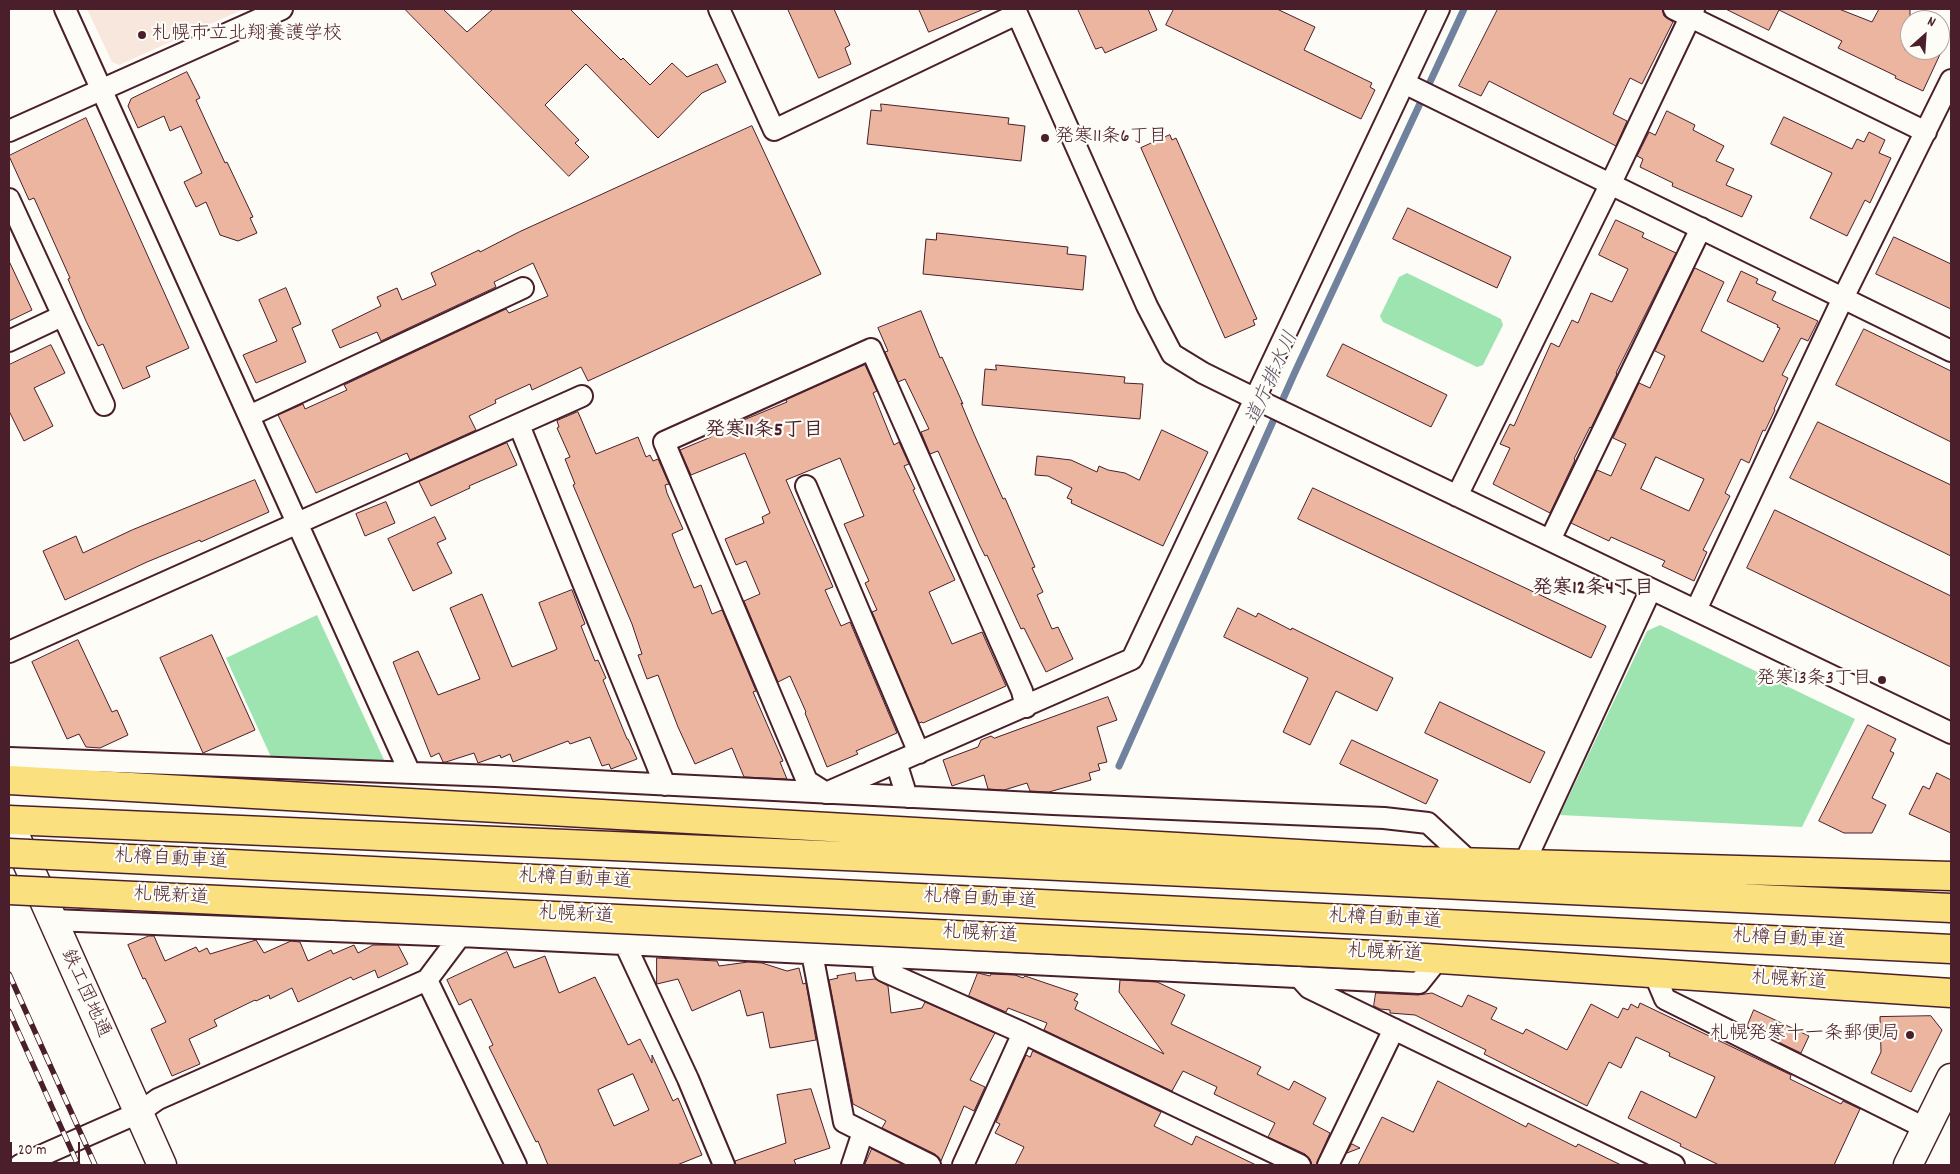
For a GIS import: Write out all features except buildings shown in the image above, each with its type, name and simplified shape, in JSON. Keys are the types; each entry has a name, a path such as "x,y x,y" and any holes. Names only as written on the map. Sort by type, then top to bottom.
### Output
{"highway":[{"path":"9,780 1421,861 1951,876"},
{"name":"札樽自動車道","path":"9,821 868,857 1951,908"},
{"name":"札樽自動車道","path":"9,854 1951,949"},
{"name":"札幌新道","path":"9,890 1439,958 1951,993"}],"street":[{"path":"65,9 410,773"},
{"path":"9,131 282,9"},
{"path":"719,9 774,130 1016,12 1147,306 1172,354 1203,373 1259,401 1951,733"},
{"path":"826,793 1132,659 1259,401 1409,85 1439,9"},
{"path":"1457,496 1611,183 1686,11 1926,132"},
{"path":"1696,610 1843,298 1951,80"},
{"path":"1409,85 1951,351"},
{"path":"9,199 104,405"},
{"path":"1550,540 1701,228"},
{"path":"249,416 523,288"},
{"path":"9,341 62,316"},
{"path":"826,793 807,782 664,442 871,348 1022,691 1026,707"},
{"path":"9,652 298,525 582,396"},
{"path":"520,425 665,785"},
{"path":"806,486 919,753"},
{"path":"1524,864 1651,589"},
{"path":"9,758 410,773 1384,818 1428,823 1470,862"},
{"path":"896,762 907,797"},
{"name":"鉄工団地通","path":"9,821 162,1165"},
{"path":"52,920 460,936 1419,983 1439,958"},
{"path":"20,1165 138,1113 158,1099 427,980 460,936"},
{"path":"625,944 688,1079 724,1165"},
{"path":"812,953 844,1122 930,1165"},
{"path":"882,957 884,971 1023,1033 1300,1165"},
{"path":"1654,973 1665,999 1927,1130"},
{"path":"1299,977 1309,988 1674,1165"},
{"path":"427,980 516,1165"},
{"path":"1328,1165 1394,1029"},
{"path":"963,1165 1023,1033"},
{"path":"1908,1165 1927,1130 1951,1078"},
{"path":"852,1165 863,1132"},
{"path":"9,1152 15,1165"}],"shaded area":[{"name":"札幌市立北翔養護学校","path":"87,9 244,9 119,65 112,62"}],"green space":[{"path":"1407,273 1501,319 1503,325 1483,365 1477,367 1383,322 1380,316 1399,277"},
{"path":"317,615 385,762 271,757 226,658"},
{"path":"1660,625 1855,719 1802,827 1560,815 1647,631"}],"waterway":[{"name":"道庁排水川","path":"1119,766 1295,372 1464,9"}],"railway":[{"path":"9,974 95,1165"},
{"path":"9,1011 78,1165"}],"place":[{"name":"札幌市立北翔養護学校","path":"142,35"},
{"name":"発寒11条6丁目","path":"1045,138"},
{"name":"発寒13条3丁目","path":"1882,680"},
{"name":"札幌発寒十一条郵便局","path":"1910,1035"}],"district":[{"name":"発寒11条5丁目","path":"764,432"},
{"name":"発寒12条4丁目","path":"1593,590"}]}
